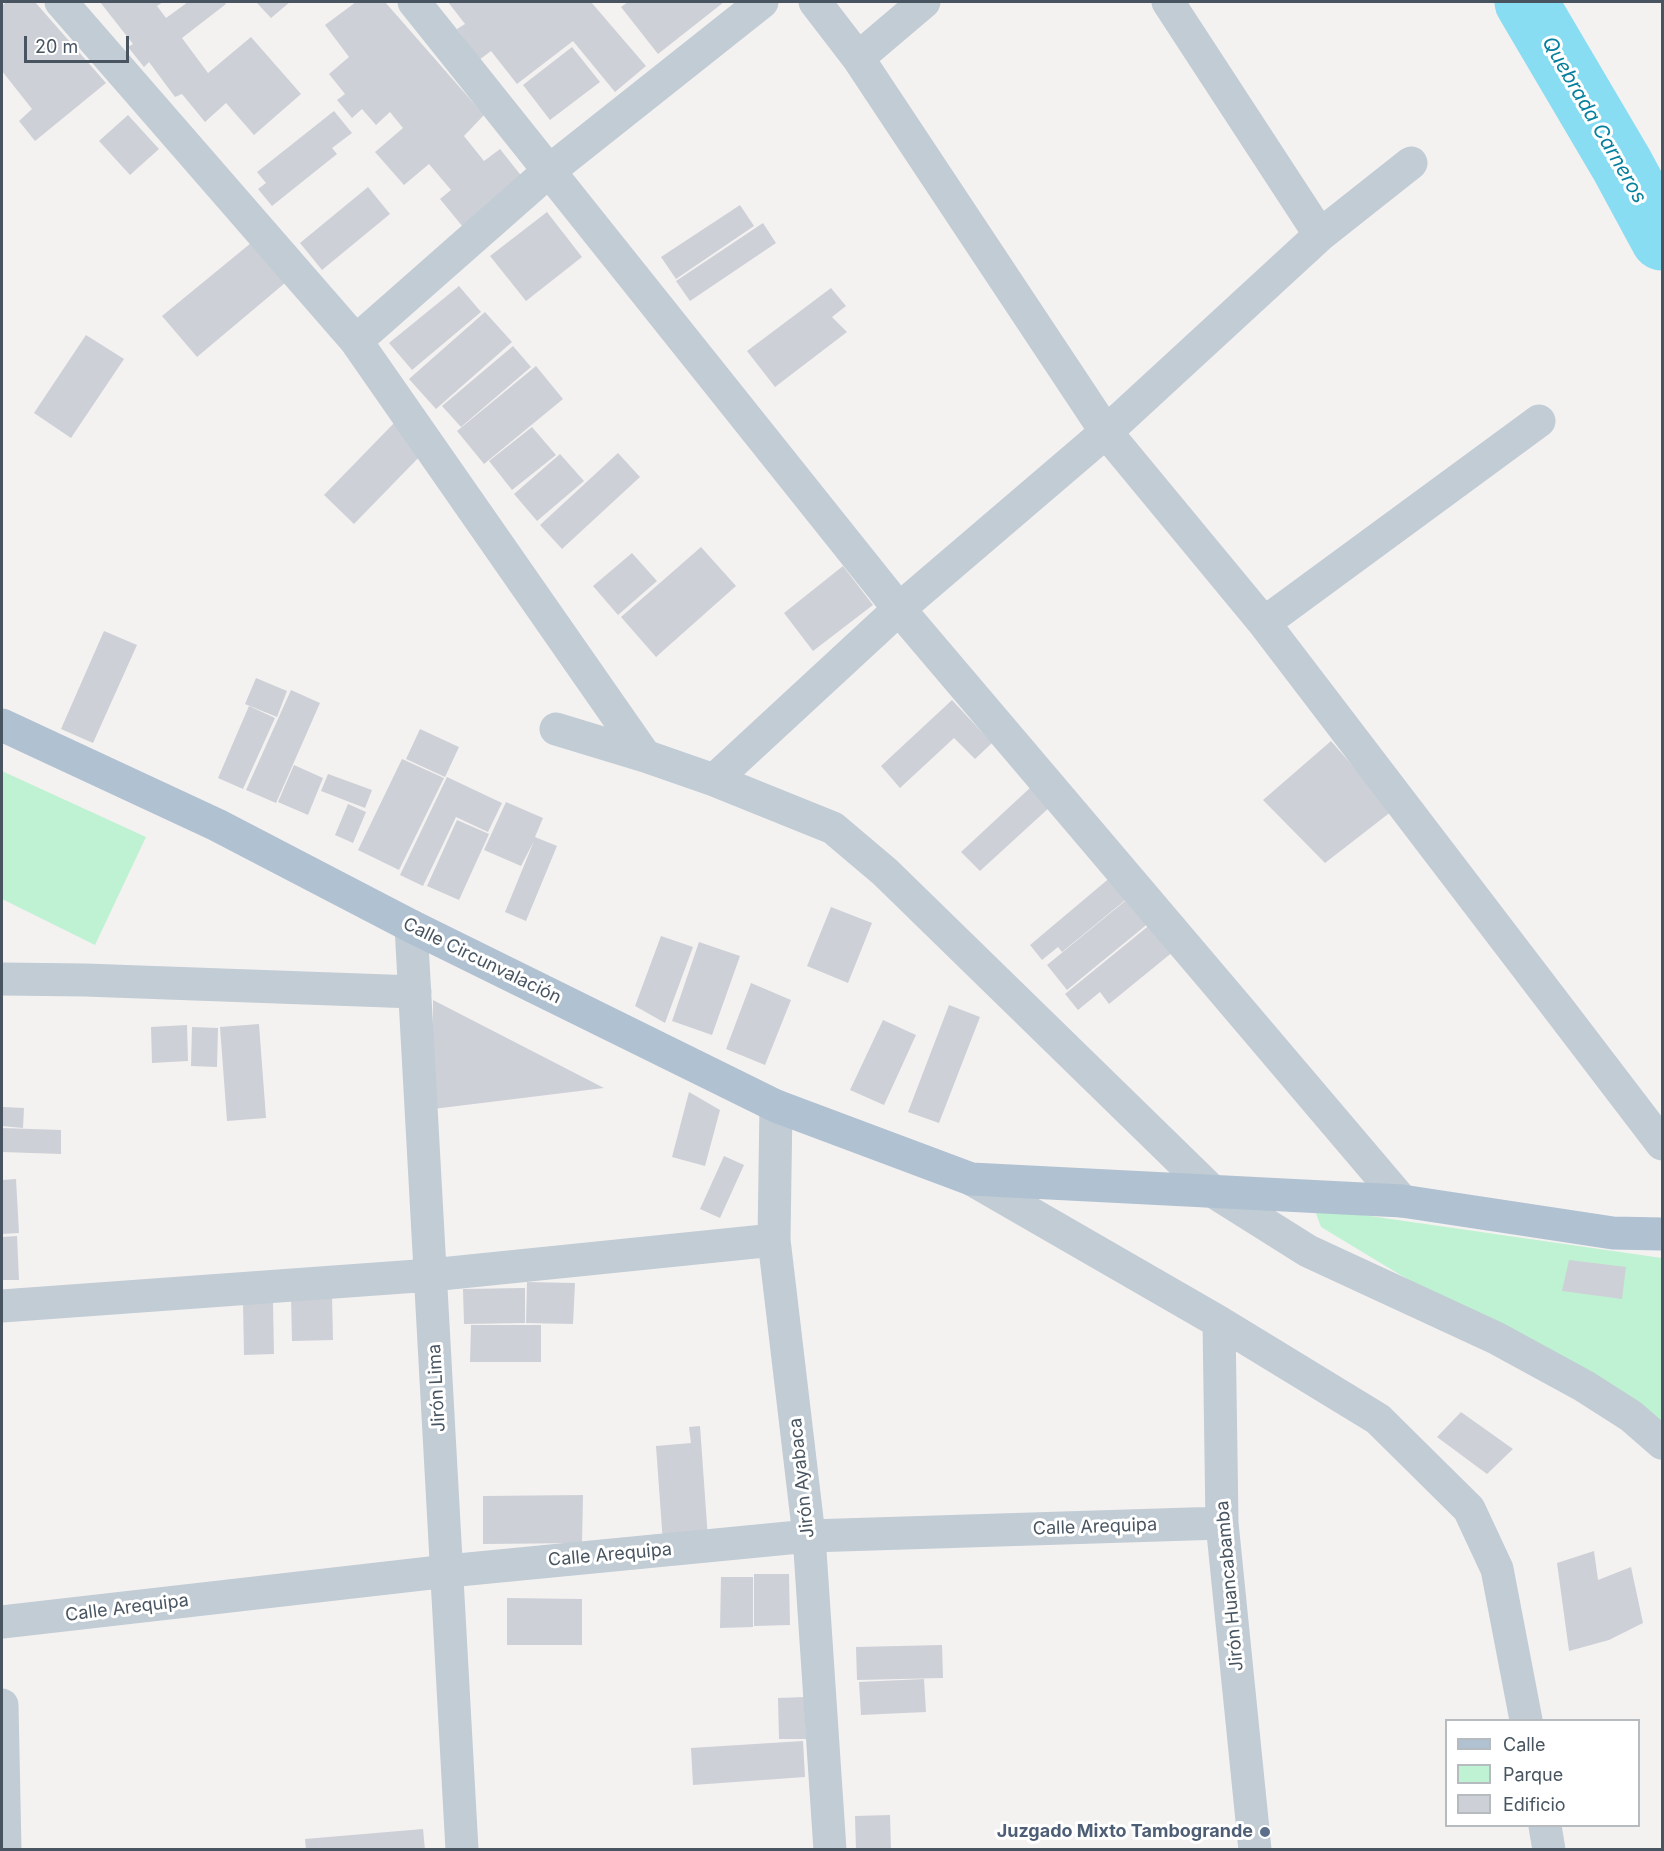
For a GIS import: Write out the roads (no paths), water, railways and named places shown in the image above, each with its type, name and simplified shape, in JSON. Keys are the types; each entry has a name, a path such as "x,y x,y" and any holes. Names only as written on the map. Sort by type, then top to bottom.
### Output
{"main road":[{"name":"Calle Circunvalación","path":"2,725 216,825 411,926 776,1106 971,1179 1402,1201 1613,1233 1662,1234"}],"street":[{"path":"61,2 356,341 645,756"},
{"path":"414,2 899,609 1402,1201"},
{"path":"356,341 549,171 762,2"},
{"path":"815,2 858,58 1106,432 1264,623 1662,1144"},
{"path":"858,58 924,2"},
{"path":"1168,2 1320,235"},
{"path":"714,780 899,609 1106,432 1320,235 1411,163"},
{"path":"1264,623 1539,421"},
{"path":"556,729 714,780 833,828 885,872 1200,1191 1308,1251 1496,1338 1584,1386 1631,1416 1662,1443"},
{"name":"Jirón Lima","path":"411,926 462,1850"},
{"path":"2,979 415,992"},
{"name":"Jirón Ayabaca","path":"776,1106 774,1240 809,1536 830,1850"},
{"path":"971,1179 1219,1322 1378,1419 1469,1509 1497,1569 1526,1719"},
{"path":"2,1306 430,1275 774,1240"},
{"name":"Jirón Huancabamba","path":"1219,1322 1222,1523 1256,1850"},
{"name":"Calle Arequipa","path":"2,1622 448,1571 809,1536 1222,1523"},
{"path":"2,1705 5,1850"},
{"path":"1545,1827 1549,1850"}],"waterway":[{"name":"Quebrada Carneros","path":"1526,2 1622,165 1662,239"}],"place":[{"name":"Juzgado Mixto Tambogrande","path":"1265,1832"}]}
